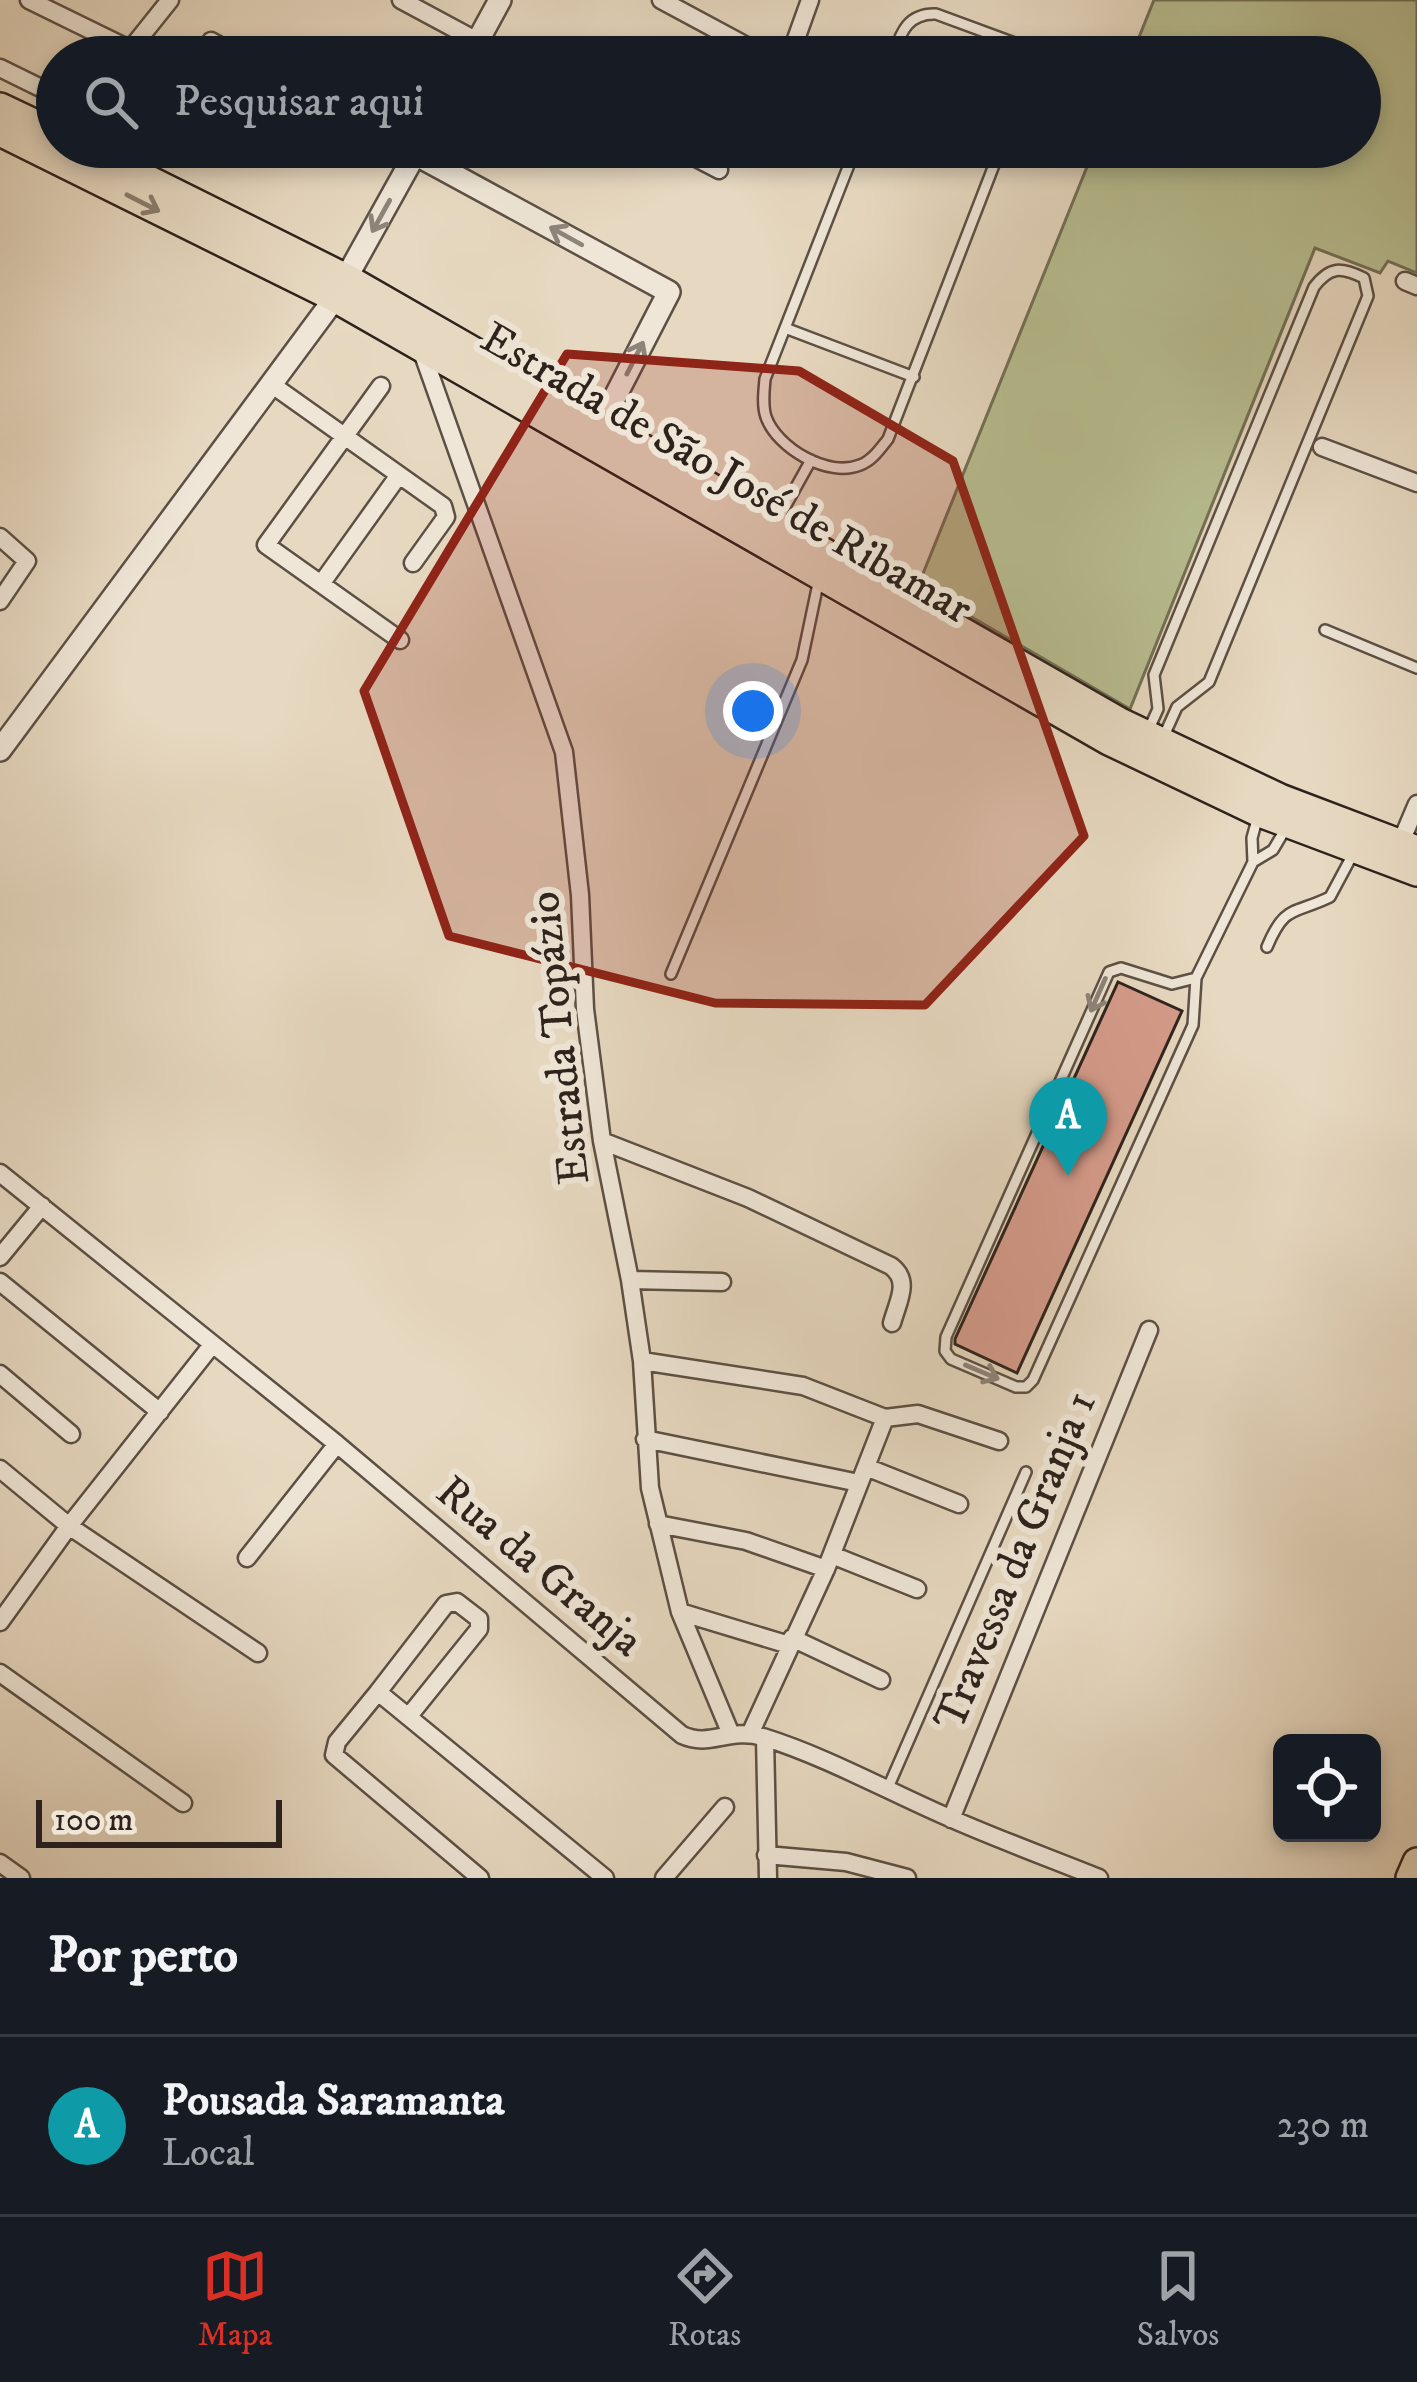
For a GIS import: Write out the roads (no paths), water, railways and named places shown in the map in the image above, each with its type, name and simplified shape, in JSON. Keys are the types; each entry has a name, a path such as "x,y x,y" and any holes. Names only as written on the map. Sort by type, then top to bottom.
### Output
{"main road":[{"path":"0,107 36,124"},
{"name":"Estrada de São José de Ribamar","path":"0,132 36,148"},
{"name":"Estrada de São José de Ribamar","path":"79,168 341,288 420,346 1093,733 1259,813 1417,872"},
{"name":"Estrada de São José de Ribamar","path":"121,168 601,424 1154,739 1280,798 1408,847"},
{"path":"1410,1878 1417,1862"}],"street":[{"path":"28,0 96,36"},
{"path":"141,36 170,0"},
{"path":"401,0 454,36"},
{"path":"480,36 500,0"},
{"path":"661,0 728,36"},
{"path":"797,36 810,0"},
{"path":"0,68 36,86"},
{"path":"0,750 341,288 403,168"},
{"path":"447,168 669,292 601,424"},
{"path":"715,168 719,170"},
{"name":"Estrada Topázio","path":"420,346 564,752 602,1141 631,1280 658,1524 680,1612 730,1732"},
{"path":"272,384 446,511 413,562"},
{"path":"381,386 266,545 400,640"},
{"path":"1322,448 1417,483"},
{"path":"321,584 399,475"},
{"path":"0,537 27,561 0,601"},
{"path":"1408,847 1417,804"},
{"path":"602,1141 748,1198 890,1266 904,1282 892,1323"},
{"name":"Rua da Granja","path":"0,1173 337,1444 682,1735 708,1741 730,1732 758,1736 1099,1878"},
{"path":"0,1257 42,1206"},
{"path":"631,1280 722,1282"},
{"path":"0,1282 160,1412"},
{"name":"Travessa da Granja 1","path":"950,1819 1148,1330"},
{"path":"0,1622 212,1345"},
{"path":"642,1361 803,1386 886,1418 918,1414 999,1441"},
{"path":"0,1374 71,1434"},
{"path":"768,1878 758,1736 790,1642 829,1562 886,1418"},
{"path":"646,1438 862,1475 959,1504"},
{"path":"247,1558 337,1444"},
{"path":"0,1469 69,1526 259,1653"},
{"path":"658,1524 746,1541 917,1589"},
{"path":"409,1717 479,1629 478,1618 457,1602 446,1604 337,1742 334,1755 479,1878"},
{"path":"680,1612 790,1642 880,1680"},
{"path":"0,1673 183,1804"},
{"path":"377,1692 605,1878"},
{"path":"664,1878 725,1807"},
{"path":"766,1855 846,1862 907,1878"},
{"path":"0,1863 21,1878"}],"lane":[{"path":"900,36 923,14 936,14 996,36"},
{"path":"848,168 765,379 765,415 787,446 811,460 840,468 868,461 888,439 993,168"},
{"path":"1345,269 1364,278 1368,296 1209,682 1177,706 1154,739 1158,710 1154,675 1313,287 1323,275 1345,269"},
{"path":"785,328 914,377"},
{"path":"776,524 811,460"},
{"path":"671,974 802,661 820,574"},
{"path":"1325,630 1417,668"},
{"path":"1196,978 1172,984 1120,968 1108,972 946,1337 945,1351 951,1359 1016,1387 1026,1387 1033,1380 1193,1025 1196,978 1253,862 1252,838 1259,813"},
{"path":"1253,862 1273,850 1288,824"},
{"path":"1267,947 1277,922 1290,910 1330,897 1355,849"},
{"path":"886,1790 1026,1472"}],"place":[{"name":"Pousada Saramanta","path":"1068,1176"}]}
